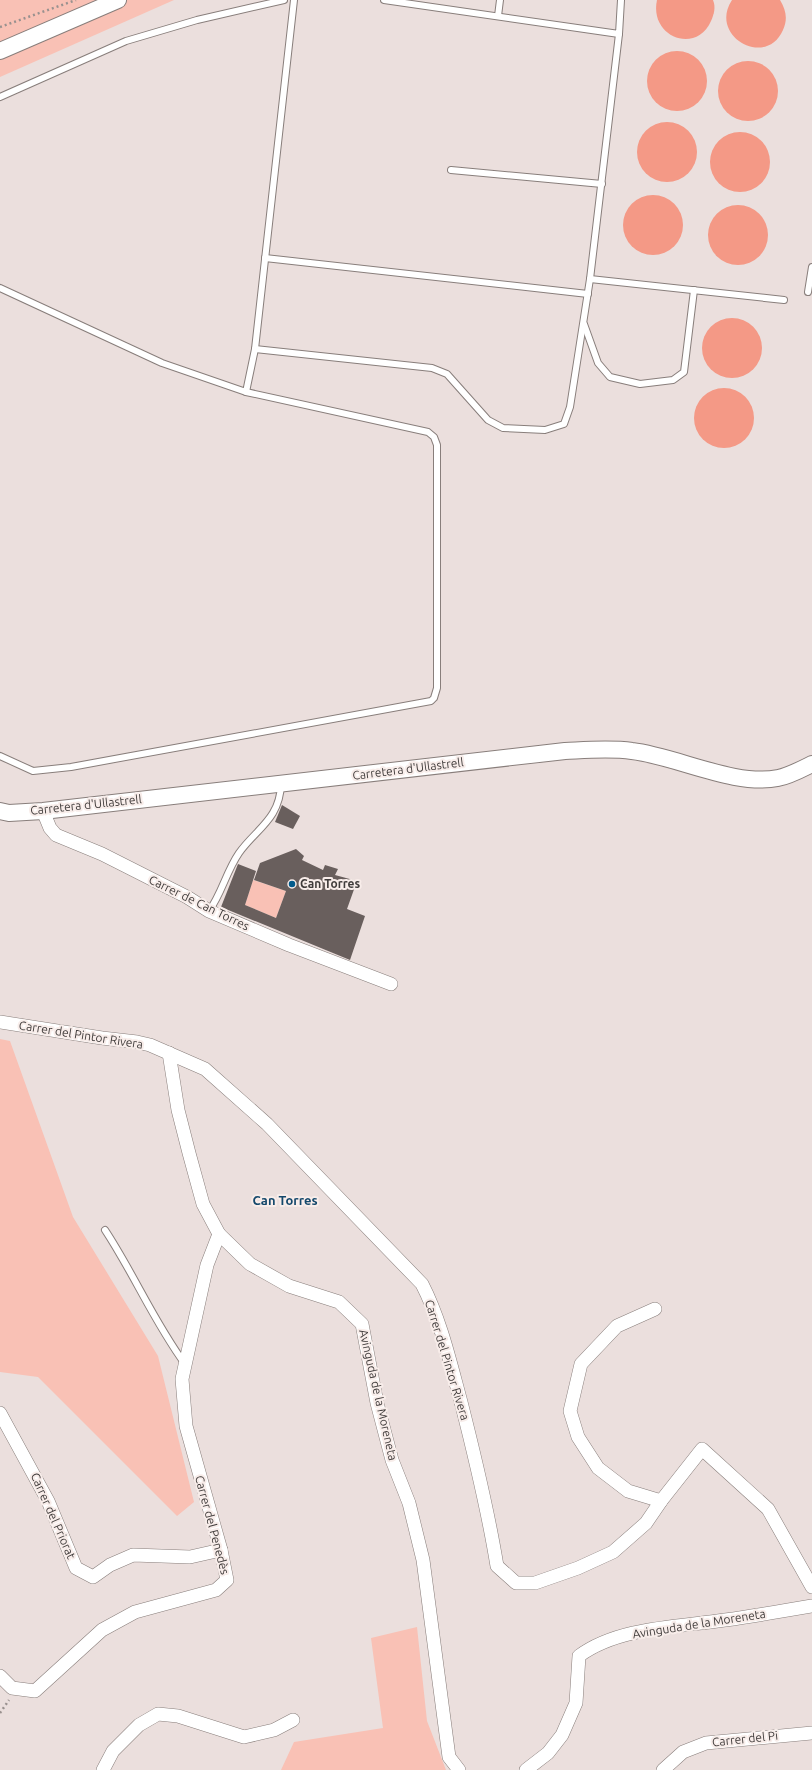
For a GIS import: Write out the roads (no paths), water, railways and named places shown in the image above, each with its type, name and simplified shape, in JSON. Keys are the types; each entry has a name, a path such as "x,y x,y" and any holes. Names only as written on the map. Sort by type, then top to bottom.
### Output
{"street":[{"path":"0,51 118,0"},
{"name":"Carretera d'Ullastrell","path":"0,811 9,813 43,811 564,751 596,749 632,751 732,776 756,778 778,778 812,764"},
{"name":"Carrer de Can Torres","path":"43,811 50,828 56,835 102,854 187,897 209,911 289,945 391,984"},
{"name":"Carrer del Pintor Rivera","path":"0,1022 136,1042 169,1053 205,1070 267,1124 422,1284 434,1307 453,1374 473,1450 492,1533 497,1566 506,1576 516,1583 535,1583 578,1568 613,1552 646,1523 661,1500 702,1449 768,1509 812,1587"},
{"name":"Avinguda de la Moreneta","path":"169,1053 178,1110 193,1168 203,1204 219,1234 250,1264 289,1286 339,1302 362,1324 377,1403 392,1460 409,1503 423,1560 449,1757 459,1770"},
{"name":"Carrer del Penedès","path":"0,1676 12,1688 35,1691 102,1630 135,1612 216,1590 227,1580 221,1550 186,1426 182,1379 206,1265 219,1234"},
{"path":"655,1310 617,1326 581,1364 570,1411 578,1437 598,1468 628,1491 661,1500"},
{"name":"Carrer del Priorat","path":"0,1413 48,1501 76,1568 93,1577 110,1565 133,1555 190,1557 221,1550"},
{"name":"Avinguda de la Moreneta","path":"526,1770 548,1753 562,1735 576,1703 579,1656 592,1647 630,1633 728,1620 812,1606"},
{"path":"103,1770 113,1751 139,1725 158,1714 178,1716 244,1737 274,1730 293,1720"},
{"name":"Carrer del Pi","path":"663,1770 683,1752 706,1743 812,1733"}],"lane":[{"path":"0,97 126,41 197,20 284,0"},
{"path":"246,392 255,349 294,0"},
{"path":"384,0 619,34"},
{"path":"498,16 500,0"},
{"path":"255,349 432,368 447,374 488,420 503,428 545,430 564,424 570,408 588,294 619,34 621,0"},
{"path":"451,170 602,184"},
{"path":"265,258 588,294"},
{"path":"808,292 812,267"},
{"path":"590,279 784,300"},
{"path":"0,288 162,363 246,392 428,432 434,437 437,445 437,688 434,698 431,701 402,708 235,736 71,767 33,771 0,756"},
{"path":"583,323 598,363 610,377 640,384 673,380 684,372 694,290"},
{"path":"209,911 218,898 228,872 239,852 270,818 281,796 281,784"},
{"path":"105,1230 119,1251 157,1322 185,1365"}],"place":[{"name":"Can Torres","path":"292,884"}],"district":[{"name":"Can Torres","path":"285,1200"}]}
